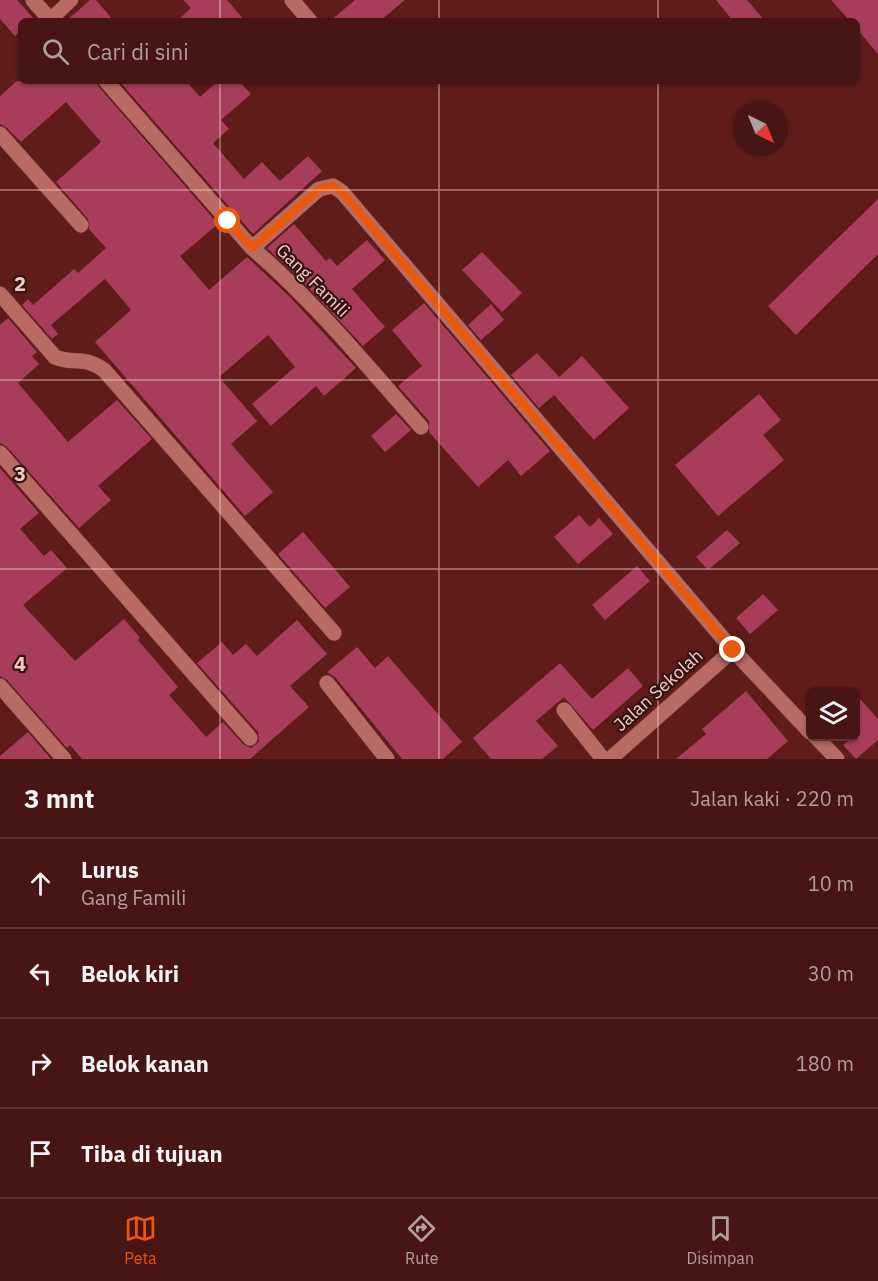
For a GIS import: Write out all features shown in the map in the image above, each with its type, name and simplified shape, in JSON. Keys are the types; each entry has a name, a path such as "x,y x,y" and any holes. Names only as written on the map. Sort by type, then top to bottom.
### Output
{"street":[{"path":"33,0 49,18"},
{"path":"292,0 307,18"},
{"name":"Gang Famili","path":"109,84 252,248 276,268 339,334 421,427"},
{"path":"0,134 81,225"},
{"path":"252,248 319,189 333,186 342,192 733,650 806,728"},
{"path":"0,294 55,357 65,361 82,359 104,370 334,633"},
{"path":"0,453 250,738"},
{"name":"Jalan Sekolah","path":"610,759 733,650"},
{"path":"327,683 387,759"},
{"path":"0,686 64,759"},
{"path":"564,710 603,759"},
{"path":"820,741 837,759"}],"lane":[{"path":"53,18 71,0"}],"building":[{"path":"0,0 17,0 33,18 18,18 18,34 15,36 0,19"},
{"path":"90,0 96,0 111,18 69,18"},
{"path":"183,0 227,0 242,18 180,18 191,8"},
{"path":"355,0 405,0 384,18 334,18"},
{"path":"716,0 747,0 762,18 731,18"},
{"path":"831,0 878,0 878,54 860,33 860,18 847,18"},
{"path":"17,81 18,84 98,84 218,224 180,256 209,290 247,257 290,297 356,368 324,396 316,386 271,426 252,404 295,367 268,335 219,377 257,421 231,444 273,492 245,516 95,342 131,310 105,279 51,325 58,334 52,339 22,305 28,299 33,305 74,269 78,273 106,248 89,229 88,219 56,182 101,142 66,102 21,142 0,124 0,96"},
{"path":"122,84 189,84 200,97 215,84 242,84 251,94 221,120 229,129 213,143 244,179 262,162 280,181 308,156 322,171 253,234"},
{"path":"878,199 878,254 796,335 768,306"},
{"path":"294,224 326,261 330,258 337,266 367,240 385,260 352,289 385,327 363,346 304,283 267,248"},
{"path":"482,252 522,293 502,312 462,270"},
{"path":"424,303 550,451 521,476 508,460 478,487 429,432 429,421 398,386 422,366 392,330"},
{"path":"491,304 504,320 481,340 468,325"},
{"path":"8,318 37,352 32,356 39,364 18,383 68,442 117,400 152,439 98,486 111,500 79,528 7,447 0,443 0,325"},
{"path":"537,353 559,377 582,356 629,408 594,440 554,395 539,408 511,375"},
{"path":"759,394 781,420 763,435 784,460 718,516 675,465"},
{"path":"396,414 411,430 385,452 371,436"},
{"path":"0,468 39,513 20,529 44,556 51,550 67,568 23,605 75,661 124,619 140,638 138,640 178,687 169,695 206,737 223,722 243,744 251,748 259,742 258,732 197,663 222,642 233,655 246,644 257,656 297,620 327,654 290,686 309,707 250,759 82,759 70,745 67,748 7,680 0,676"},
{"path":"579,515 590,527 599,518 613,534 578,564 554,537"},
{"path":"727,530 740,543 708,570 696,557"},
{"path":"303,532 350,587 325,608 278,554"},
{"path":"637,566 650,581 605,620 592,605"},
{"path":"763,594 778,610 750,634 736,618"},
{"path":"357,647 375,668 388,656 462,742 443,759 402,759 335,677 327,672"},
{"path":"560,663 592,699 628,668 643,686 593,730 564,697 536,721 558,746 542,759 491,759 473,738"},
{"path":"746,691 788,741 767,759 676,759 706,734 702,729"},
{"path":"860,699 878,719 878,740 856,759 843,745 848,741 860,741"},
{"path":"28,732 51,759 0,759 0,756"}],"route":[{"path":"228,221 252,248 319,189 333,186 342,192 733,650"}]}
